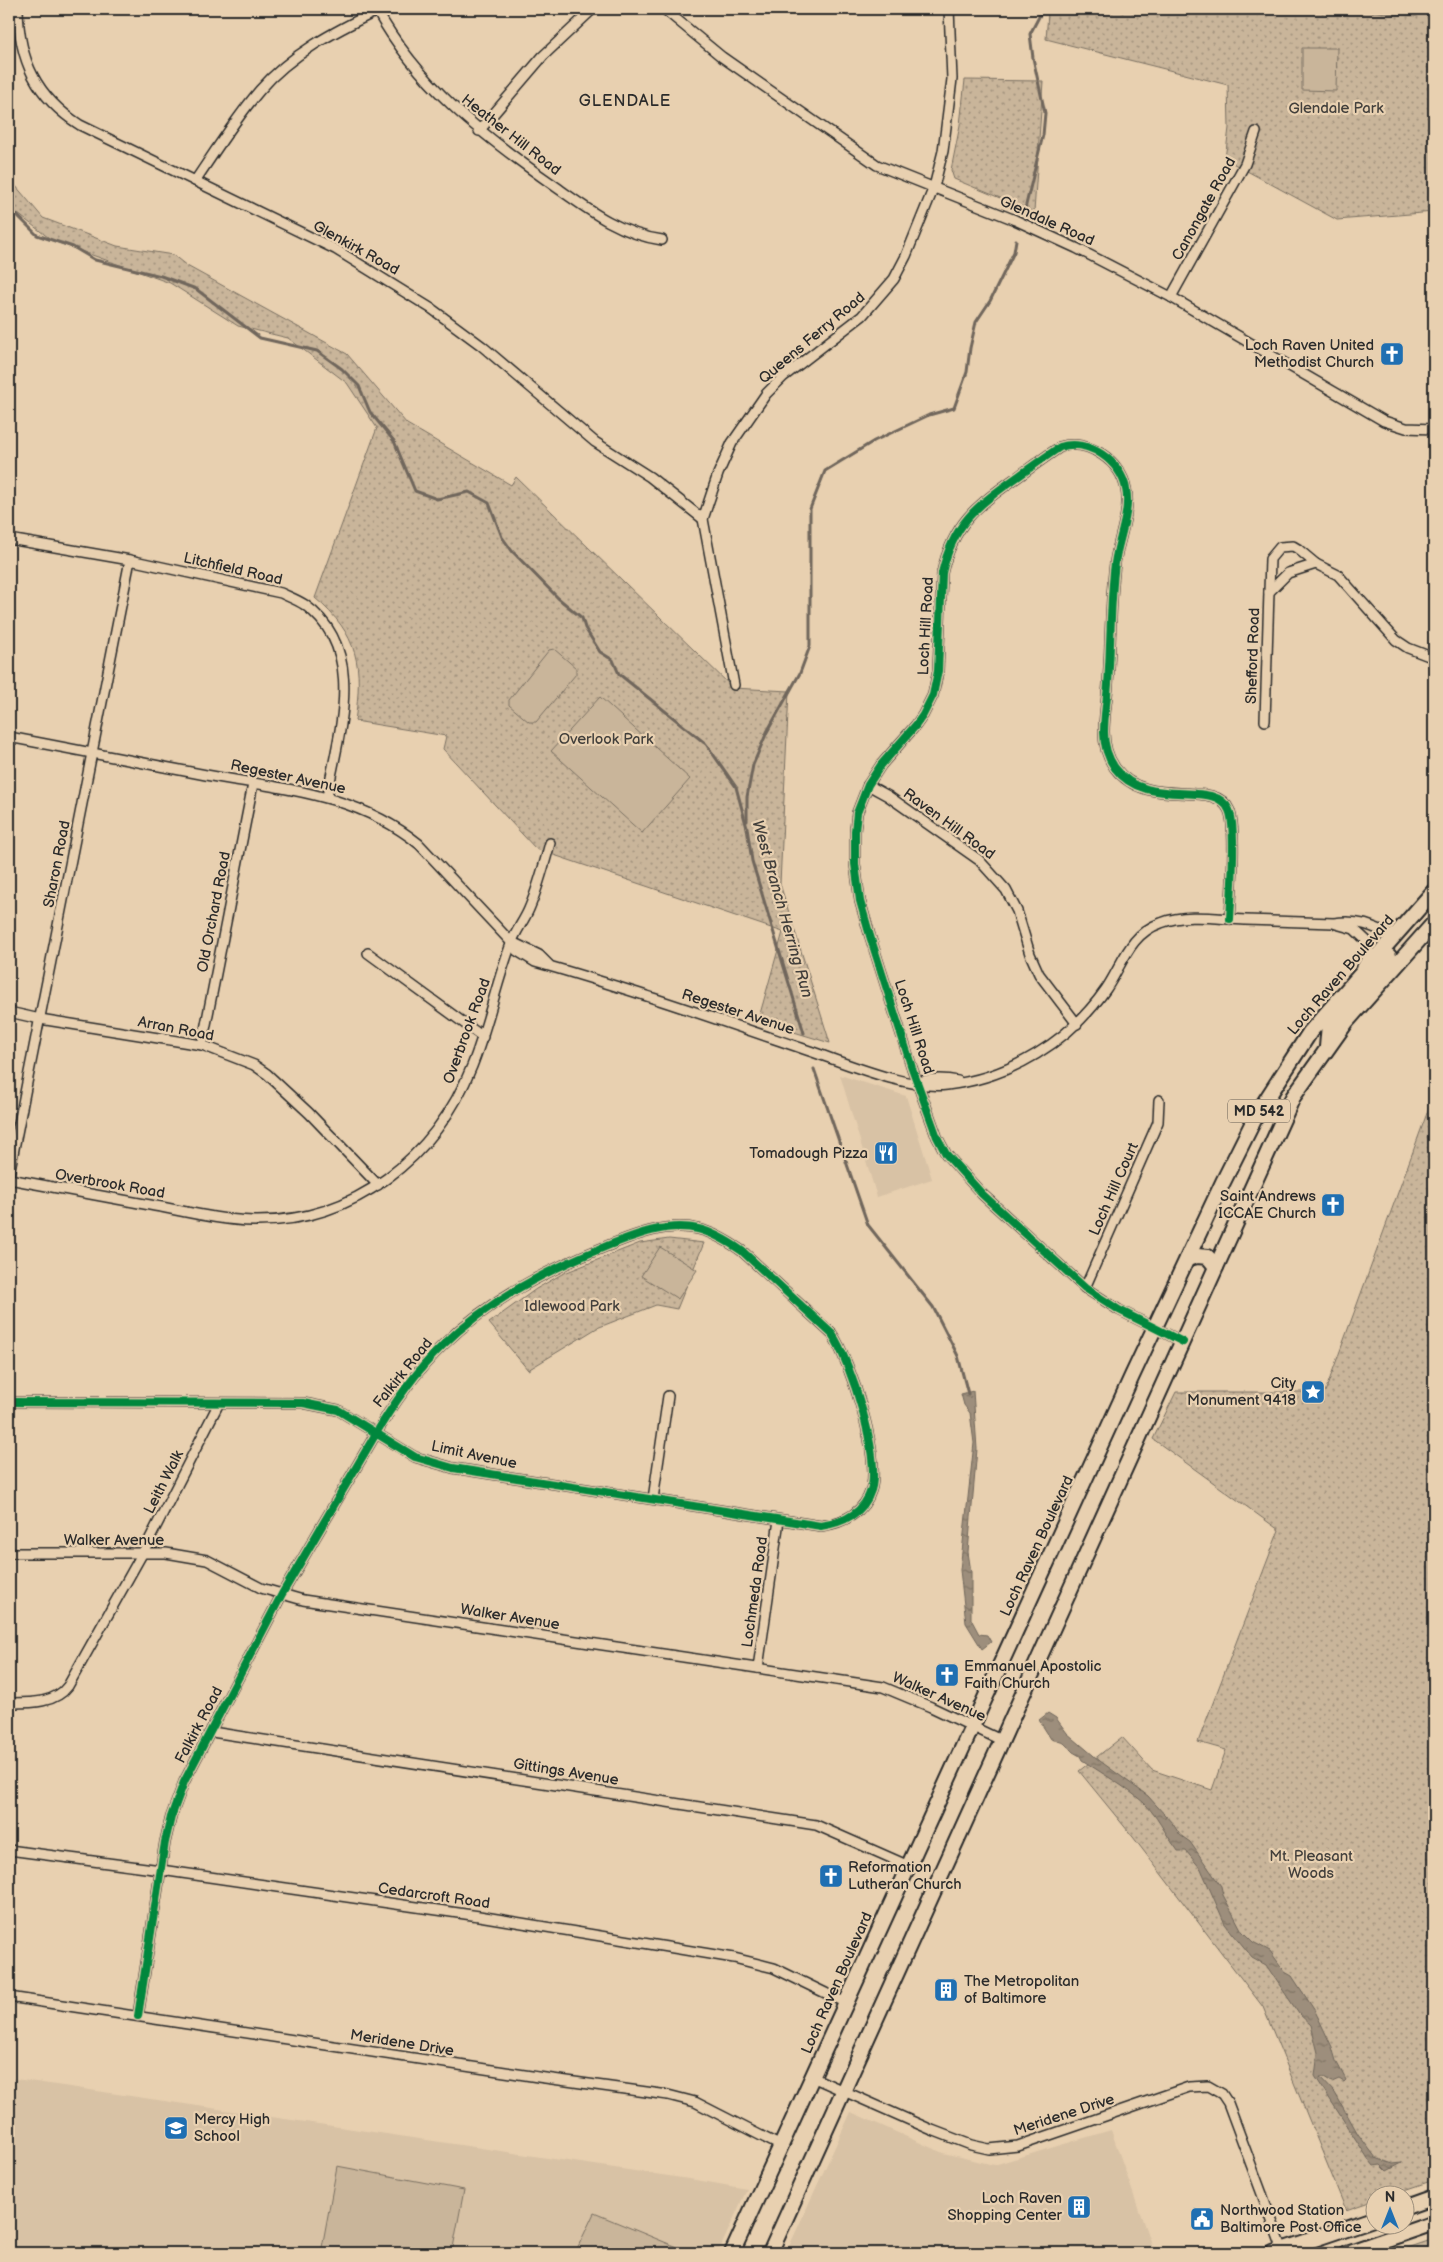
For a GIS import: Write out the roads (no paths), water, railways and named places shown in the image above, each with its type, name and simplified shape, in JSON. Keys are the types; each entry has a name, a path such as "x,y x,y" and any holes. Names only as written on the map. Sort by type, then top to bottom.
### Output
{"main road":[{"name":"Loch Raven Boulevard","path":"732,2253 1132,1376 1257,1114 1310,1032 1434,891"},
{"name":"MD 542","path":"1183,1342 1293,1096 1347,1021 1434,923"},
{"path":"1412,946 1434,932"},
{"path":"1327,1048 1329,1024 1390,955 1395,937"},
{"path":"1187,1259 1197,1256 1208,1257 1216,1267"},
{"path":"770,2253 1183,1342"},
{"path":"1416,2203 1434,2197"},
{"path":"1280,2252 1366,2222"},
{"path":"1347,2253 1434,2223"}],"street":[{"name":"Glenkirk Road","path":"18,9 23,48 32,74 38,88 62,114 80,125 335,249 432,309 482,346 595,442 650,477 704,519"},
{"path":"479,131 542,56 593,9"},
{"name":"Glendale Road","path":"664,9 722,57 878,165 1076,248 1171,297 1384,421 1406,428 1434,429"},
{"name":"Queens Ferry Road","path":"734,686 704,519 732,443 766,394 783,377 862,316 879,299 894,279 906,256 934,187 950,111 952,79 949,9"},
{"path":"195,181 236,121 261,89 282,69 322,40 377,10"},
{"name":"Heather Hill Road","path":"377,10 421,73 443,99 479,131 606,220 625,231 644,238 662,240"},
{"name":"Canongate Road","path":"1171,297 1246,164 1256,132"},
{"name":"Loch Hill Road","path":"1183,1342 1098,1298 1085,1288 982,1194 956,1167 940,1145 917,1082 870,936 857,886 854,831 857,813 868,785 888,756 923,715 933,695 938,671 942,573 950,547 967,517 983,500 1049,455 1068,445 1085,446 1114,464 1124,481 1127,495 1114,573 1104,731 1106,750 1119,772 1134,785 1160,793 1213,796 1227,806 1232,819 1233,833 1230,919"},
{"name":"Litchfield Road","path":"9,540 130,560 281,593 304,603 322,621 334,637 344,671 342,708 327,797"},
{"name":"Shefford Road","path":"1265,721 1270,558 1280,547 1287,546 1298,549 1316,564 1338,575 1396,640 1408,648 1434,658"},
{"name":"Sharon Road","path":"9,1174 130,560"},
{"name":"Shefford Road","path":"1269,592 1288,573 1316,564"},
{"name":"Regester Avenue","path":"9,737 327,797 357,807 406,834 432,856 511,942 517,951 534,962 879,1074 927,1086 948,1085 994,1074 1020,1064 1056,1041 1077,1024 1094,1006 1108,987 1134,941 1145,931 1172,919 1334,923 1357,921 1395,937"},
{"name":"Old Orchard Road","path":"202,1045 253,784"},
{"name":"Raven Hill Road","path":"868,785 888,796 979,860 1000,883 1017,911 1030,954 1039,974 1077,1024"},
{"name":"Overbrook Road","path":"9,1179 193,1213 254,1221 290,1218 333,1208 359,1198 378,1185 414,1154 447,1115 464,1083 483,1037 511,942 529,909 550,843"},
{"name":"Regester Avenue","path":"1334,923 1354,929 1368,942 1368,954 1356,979"},
{"path":"368,953 483,1037"},
{"name":"Arran Road","path":"9,1012 40,1019 202,1045 254,1065 267,1074 309,1113 378,1185"},
{"name":"Loch Hill Court","path":"1085,1288 1158,1122 1158,1100"},
{"name":"Falkirk Road","path":"138,2016 165,1842 177,1798 282,1594 376,1433 403,1392 442,1345 474,1318 510,1293 550,1270 642,1232 692,1228 726,1240 742,1251 824,1325 836,1339 858,1392 866,1424 874,1475 870,1492"},
{"path":"653,1499 668,1396"},
{"name":"Limit Avenue","path":"9,1402 303,1403 325,1406 338,1410 415,1457 453,1468 821,1526 846,1520 863,1505 870,1492"},
{"name":"Leith Walk","path":"9,1703 50,1699 65,1690 142,1554 219,1403"},
{"name":"Lochmeda Road","path":"758,1668 779,1520"},
{"name":"Walker Avenue","path":"9,1553 186,1555 207,1560 262,1588 303,1600 883,1687 1003,1741"},
{"name":"Gittings Avenue","path":"212,1732 816,1825 908,1866"},
{"name":"Cedarcroft Road","path":"9,1850 161,1870 489,1918 734,1958 774,1968 846,2003"},
{"name":"Meridene Drive","path":"9,1997 668,2095 707,2108 781,2146"},
{"name":"Meridene Drive","path":"812,2077 932,2130 971,2145 989,2149 1018,2146 1189,2087 1200,2085 1215,2089 1225,2098 1237,2122 1280,2252"}],"water":[{"path":"973,1391 977,1449 968,1552 971,1572 971,1619 979,1634 987,1635 991,1642 982,1649 966,1623 960,1570 974,1443 970,1413 964,1405 961,1394"},
{"path":"1048,1713 1056,1718 1067,1733 1100,1761 1148,1796 1173,1824 1180,1835 1190,1842 1221,1886 1223,1895 1242,1931 1253,1942 1270,1951 1285,1972 1292,1976 1315,2011 1346,2080 1344,2082 1339,2079 1332,2082 1324,2077 1320,2077 1335,2093 1358,2134 1376,2158 1393,2164 1402,2163 1387,2171 1381,2165 1374,2166 1315,2076 1318,2053 1311,2025 1299,2014 1266,1965 1252,1957 1225,1924 1201,1869 1186,1851 1178,1851 1153,1813 1144,1803 1082,1760 1080,1756 1064,1743 1051,1739 1039,1720"}],"waterway":[{"path":"1025,209 1043,135 1045,113 1033,58 1030,34 1043,9"},
{"name":"West Branch Herring Run","path":"9,207 37,235 73,247 95,260 161,276 196,289 260,338 317,351 342,369 359,386 370,412 394,441 415,491 437,499 469,492 489,503 502,537 512,551 558,598 582,618 585,628 600,652 613,660 619,674 706,744 736,787 747,828 752,861 804,1033"},
{"path":"747,821 747,797 753,765 767,732 800,673 810,646 810,509 825,471 874,441 929,415 954,408 967,372 976,322 990,301 1014,252 1016,240"},
{"name":"West Branch Herring Run","path":"814,1069 868,1225 933,1307 958,1356 968,1394"}],"place":[{"name":"Loch Raven United Methodist Church","path":"1392,354"},
{"name":"Tomadough Pizza","path":"886,1153"},
{"name":"Saint Andrews ICCAE Church","path":"1333,1205"},
{"name":"City Monument 9418","path":"1313,1392"},
{"name":"Emmanuel Apostolic Faith Church","path":"947,1675"},
{"name":"Reformation Lutheran Church","path":"831,1876"},
{"name":"The Metropolitan of Baltimore","path":"946,1990"},
{"name":"Mercy High School","path":"176,2128"},
{"name":"Loch Raven Shopping Center","path":"1079,2207"},
{"name":"Northwood Station Baltimore Post Office","path":"1202,2219"}],"district":[{"name":"GLENDALE","path":"625,101"}],"park label":[{"name":"Glendale Park","path":"1336,108"},
{"name":"Overlook Park","path":"606,739"},
{"name":"Idlewood Park","path":"572,1306"},
{"name":"Mt. Pleasant Woods","path":"1311,1864"}]}
